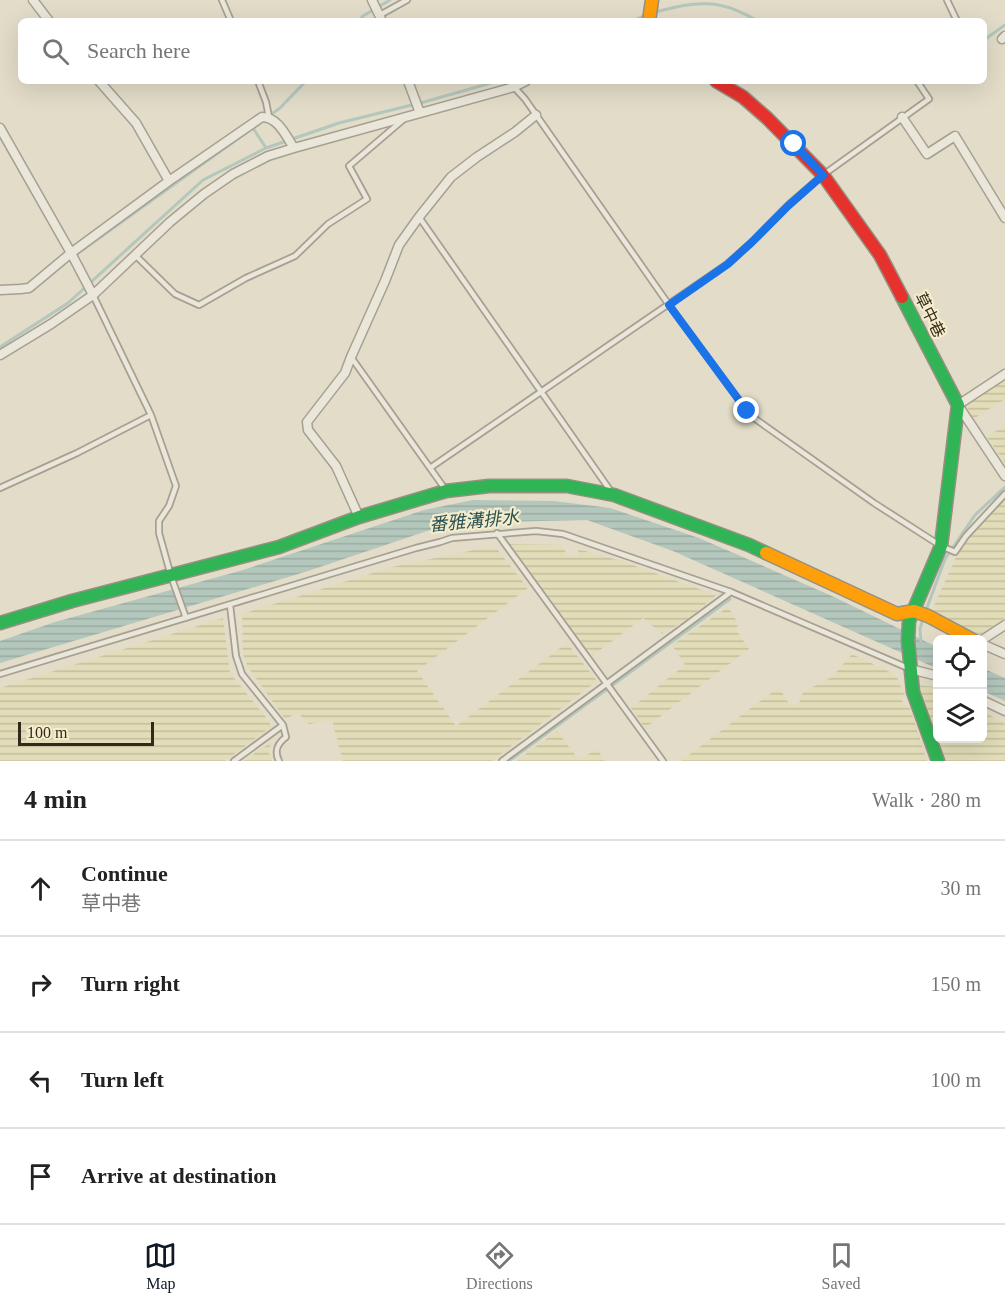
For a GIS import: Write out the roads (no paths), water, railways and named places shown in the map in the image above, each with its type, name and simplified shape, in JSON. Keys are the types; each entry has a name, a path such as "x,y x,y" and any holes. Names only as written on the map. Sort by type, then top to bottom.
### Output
{"street":[{"path":"33,0 48,18"},
{"path":"372,0 381,18"},
{"path":"102,84 136,123 170,181"},
{"path":"409,84 417,107"},
{"path":"0,355 93,295 170,222 233,174 268,156 407,117 417,107 520,84"},
{"name":"草中巷","path":"721,84 743,97 767,118 823,175 864,229 880,255 958,405"},
{"path":"359,517 336,466 308,430 307,423 345,373 399,245 419,218 451,177 536,115"},
{"path":"0,290 29,288 71,253 262,117 269,117 277,123 294,148"},
{"path":"902,117 927,154 955,135 1005,218"},
{"path":"0,128 93,295"},
{"path":"938,761 913,692 908,641 911,616 941,546 958,405 1005,374"},
{"path":"958,405 1005,476"},
{"path":"0,623 72,601 279,547 359,517 446,490 536,485 567,486 614,495 749,545 897,614 928,616 966,635"},
{"path":"987,638 1005,625"},
{"path":"987,645 1005,654"},
{"path":"910,669 933,675"},
{"path":"987,702 1005,711"}],"lane":[{"path":"222,0 230,18"},
{"path":"381,18 407,0"},
{"path":"947,0 956,18"},
{"path":"259,84 269,117"},
{"path":"430,468 728,264 823,175 929,99 919,84"},
{"path":"514,87 525,99 669,305 754,418 874,503 941,546 955,552 966,536 1005,494"},
{"path":"135,255 175,294 199,305 246,278 295,256 328,224 367,199 350,166 407,117"},
{"path":"419,218 614,495"},
{"path":"93,295 151,415 176,486 169,506 159,521 159,533 186,618"},
{"path":"351,357 446,490"},
{"path":"0,488 77,453 151,415"},
{"path":"0,674 452,538 536,531 563,534 731,592 910,669"},
{"path":"497,533 663,761"},
{"path":"502,761 731,592"},
{"path":"230,605 238,664 242,674 283,725 286,737 279,742 277,748 279,761"},
{"path":"234,761 283,725"}],"water":[{"name":"番雅溝排水","path":"473,500 554,501 610,508 699,538 832,596 933,645 933,667 673,551 587,520 499,522 430,530 308,571 0,663 0,641 55,622 243,570 424,510"},
{"path":"987,670 1005,678 1005,701 987,693"}],"waterway":[{"path":"361,18 390,0"},
{"path":"653,13 688,5 709,4 728,7 752,18"},
{"path":"640,18 647,15"},
{"path":"987,38 1005,25"},
{"path":"269,116 303,84"},
{"path":"0,347 68,303 203,180 266,148 339,123 487,84"},
{"path":"74,256 253,128 266,148"},
{"path":"925,613 945,559 975,515 1005,487"},
{"path":"509,761 730,599"},
{"path":"921,641 920,629 923,619"}]}
